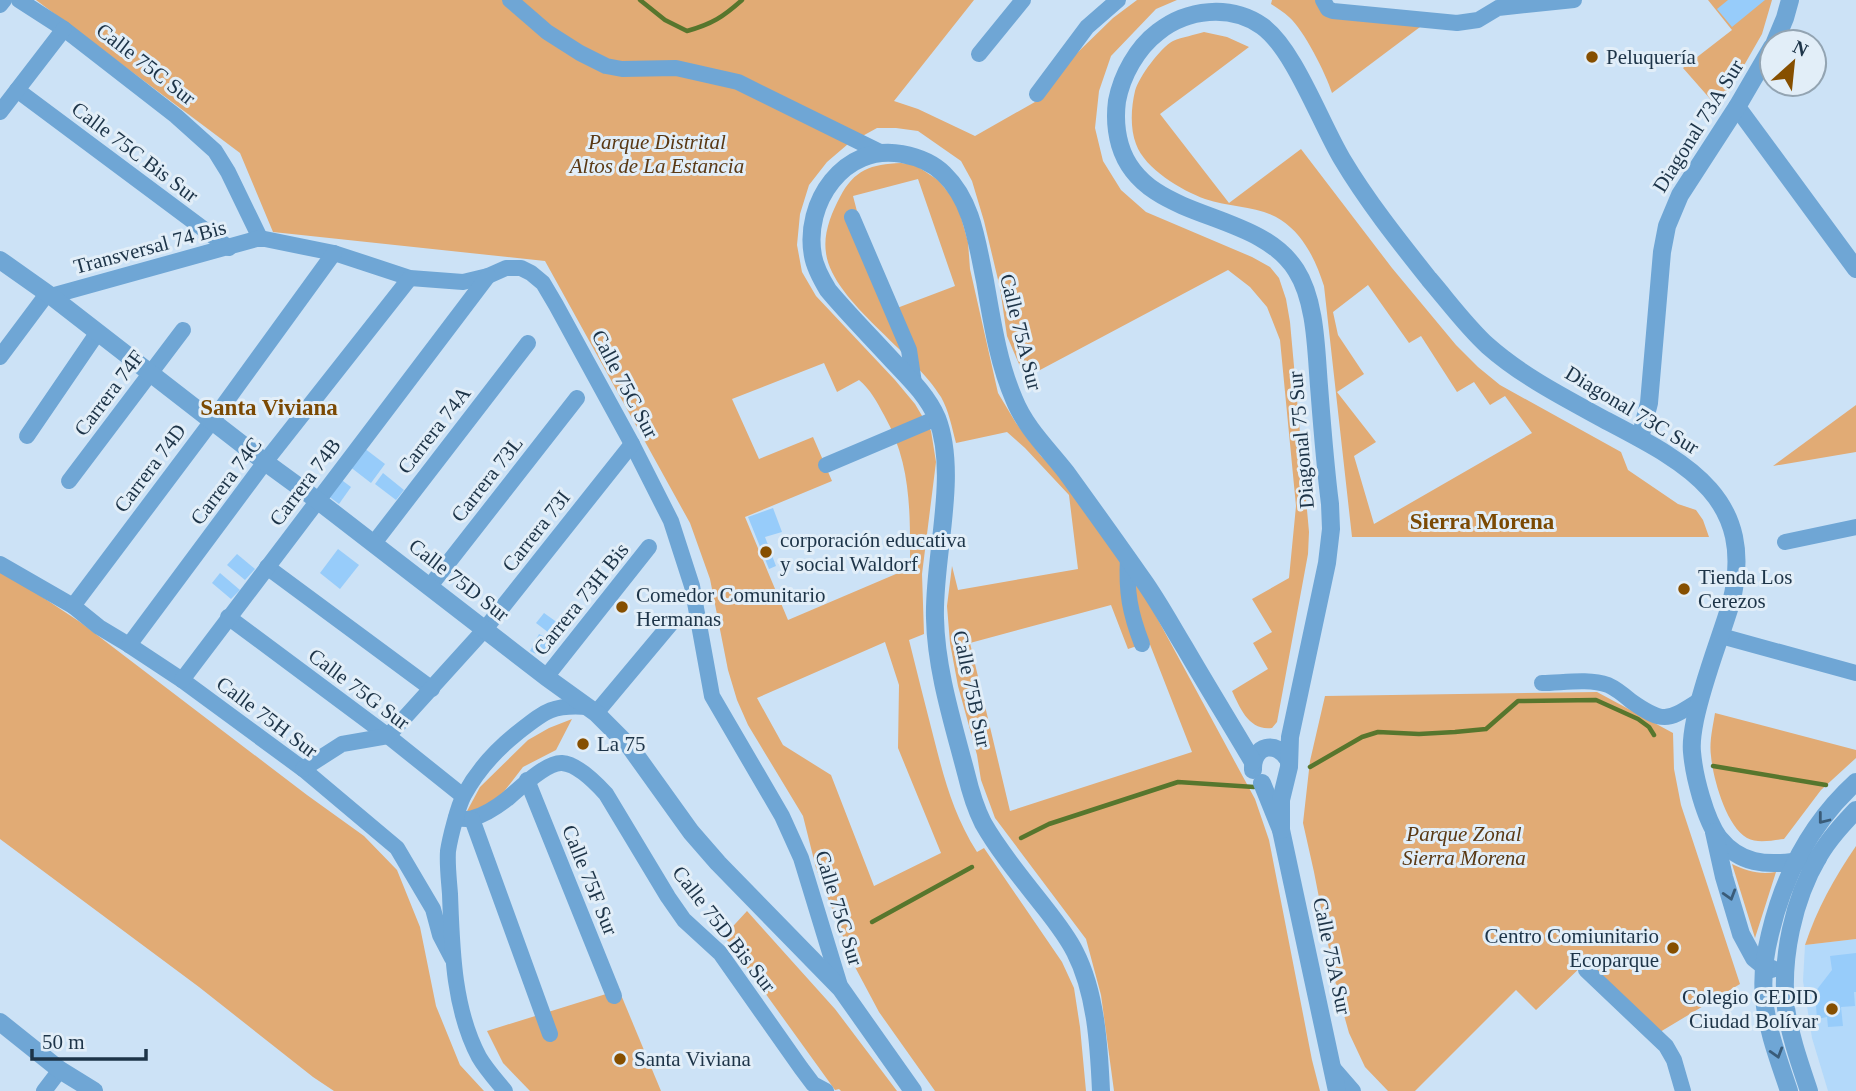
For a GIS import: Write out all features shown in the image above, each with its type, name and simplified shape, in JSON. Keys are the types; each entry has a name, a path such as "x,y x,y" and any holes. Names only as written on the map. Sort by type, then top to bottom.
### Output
{"street":[{"path":"0,5 4,0"},
{"name":"Calle 75C Sur","path":"19,0 64,29 176,116 215,151 260,238 334,253 410,278 463,282 506,268 521,268 543,284 632,444 671,521 692,586 712,696 782,816 801,858 841,989 913,1091"},
{"path":"510,0 547,32 606,66 622,69 676,68 738,82 882,153"},
{"path":"979,54 1023,0"},
{"path":"1037,93 1087,27 1118,0"},
{"path":"1323,0 1328,9 1333,11 1457,23 1478,20 1497,8 1574,0"},
{"path":"1780,28 1790,0"},
{"name":"Diagonal 73C Sur","path":"1231,6 1276,38 1326,132 1363,191 1403,246 1486,344 1520,370 1659,448 1694,473 1721,504 1731,526 1738,563 1736,585 1695,721 1692,751 1698,785 1714,829 1728,847 1753,861 1768,863 1818,858"},
{"name":"Diagonal 75 Sur","path":"1231,6 1173,22 1147,42 1128,68 1120,89 1116,106 1117,134 1123,154 1135,174 1152,190 1255,235 1287,258 1298,272 1310,305 1331,529 1323,590 1294,719 1287,769"},
{"path":"0,112 64,29"},
{"name":"Diagonal 73A Sur","path":"1640,438 1649,403 1662,252 1667,226 1680,195 1758,71"},
{"name":"Calle 75C Bis Sur","path":"17,90 229,248"},
{"path":"1737,107 1856,269"},
{"name":"Calle 75A Sur","path":"882,153 919,158 943,173 957,188 968,212 978,246 1001,362 1015,402 1030,427 1066,472 1155,598 1230,723 1263,753"},
{"name":"Calle 75B Sur","path":"882,153 865,156 841,170 832,181 816,209 813,258 822,280 836,300 914,383 937,418 943,448 945,481 935,594 936,634 962,758 983,822 1059,926 1083,968 1096,1032 1101,1091"},
{"path":"852,217 909,350 914,383"},
{"name":"Transversal 74 Bis","path":"49,295 260,238"},
{"name":"Carrera 74D","path":"73,606 334,253"},
{"name":"Calle 75D Sur","path":"0,260 592,710 630,747 684,823 718,863 841,989"},
{"name":"Carrera 74B","path":"182,680 488,276"},
{"name":"Carrera 74C","path":"129,645 265,462 410,278"},
{"path":"0,356 49,295"},
{"name":"Carrera 74F","path":"69,481 183,330"},
{"path":"27,436 98,332"},
{"name":"Carrera 74A","path":"374,543 527,343"},
{"name":"Carrera 73L","path":"430,586 577,398"},
{"path":"826,466 937,418"},
{"name":"Carrera 73I","path":"388,736 485,629 632,444"},
{"path":"1786,542 1856,527"},
{"name":"Carrera 73H Bis","path":"546,677 649,547"},
{"path":"1128,558 1128,600 1142,644"},
{"name":"Calle 75H Sur","path":"0,564 73,606 99,627 182,680 303,768 397,848 433,909 440,935 453,958"},
{"path":"267,567 432,689"},
{"name":"Calle 75G Sur","path":"228,617 388,736 463,796"},
{"path":"550,1034 464,819 463,796 485,763 537,718 556,707 572,706 592,710 673,621"},
{"path":"1721,636 1856,673"},
{"path":"1542,683 1595,682 1609,685 1634,703 1666,718 1700,700"},
{"name":"Diagonal 75 Sur","path":"1263,753 1283,737 1294,719"},
{"path":"303,768 342,744 388,736"},
{"path":"1281,751 1287,769 1275,784 1262,783 1254,774 1263,753 1281,751"},
{"name":"Calle 75D Bis Sur","path":"527,780 555,764 564,762 596,782 684,920 720,953 813,1084 826,1091"},
{"name":"Calle 75A Sur","path":"1281,830 1281,800 1287,769"},
{"path":"505,1091 479,1057 461,1006 453,958 448,852 464,819 505,801 527,780"},
{"name":"Calle 75F Sur","path":"527,780 614,996"},
{"path":"1789,1091 1769,1025 1764,998 1767,948 1773,920 1795,861 1820,822 1856,782"},
{"name":"Calle 75A Sur","path":"1262,783 1281,830 1337,1091"},
{"path":"1809,1091 1787,1009 1785,972 1790,934 1810,873 1840,827 1856,810"},
{"path":"1714,829 1724,877 1741,934 1754,958 1765,967 1785,972"},
{"path":"1586,970 1666,1046 1674,1060 1683,1091"},
{"path":"0,1022 60,1070 94,1091"},
{"path":"1333,1068 1353,1091"},
{"path":"44,1091 60,1070"}],"shaded area":[{"name":"Colegio CEDID Ciudad Bolívar","path":"1856,939 1856,1091 1828,1091 1812,1038 1803,981 1805,945"}],"green space":[{"name":"Parque Distrital Altos de La Estancia","path":"36,0 974,0 894,101 918,109 975,136 1042,98 1076,54 1113,18 1137,0 1177,0 1156,9 1111,56 1099,91 1095,128 1103,161 1121,190 1146,212 1270,267 1279,278 1286,299 1309,532 1308,554 1277,722 1272,728 1257,726 1251,722 1232,691 1268,669 1253,643 1272,632 1252,599 1289,578 1296,506 1280,340 1267,307 1250,287 1228,270 1025,378 1007,336 1000,288 972,181 961,161 918,131 896,128 877,128 848,144 827,162 809,185 800,214 797,245 802,272 816,296 895,380 915,404 931,431 936,462 922,574 924,634 909,640 941,766 962,824 977,852 984,848 1062,962 1074,988 1086,1091 935,1091 879,1012 855,967 816,868 803,816 748,725 737,700 728,670 710,579 690,523 545,261 273,232 240,153","holes":["824,363 837,392 859,380 863,384 876,401 893,434 900,452 908,490 910,568 788,620 745,517 832,481 813,437 759,459 732,399","885,642 899,685 898,748 941,853 874,886 831,775 783,745 757,698"]},
{"path":"1272,0 1330,0 1328,14 1424,24 1332,93 1308,42 1295,23 1271,4"},
{"path":"1708,0 1772,0 1764,28 1758,28 1758,41 1719,109 1683,68 1732,30"},
{"path":"1204,32 1227,37 1249,47 1160,114 1229,203 1301,149 1392,268 1456,345 1478,367 1500,385 1621,452 1628,470 1678,504 1696,510 1709,537 1352,537 1324,286 1308,249 1289,226 1272,215 1205,199 1175,184 1147,162 1134,138 1134,98 1137,85 1145,71 1156,56 1173,41","holes":["1368,285 1409,343 1421,336 1457,392 1474,382 1490,405 1505,396 1532,433 1374,524 1354,456 1376,442 1337,392 1364,374 1338,335 1333,312"]},
{"path":"890,164 915,165 938,180 952,197 959,210 968,242 970,269 998,393 1041,456 1067,481 1143,592 1255,799 1269,840 1320,1091 1114,1091 1101,995 1086,939 995,818 981,780 958,686 947,606 952,566 958,590 1078,569 1069,495 1007,432 956,443 944,402 929,380 858,308 832,271 826,253 826,239 831,217 840,197 851,180 864,170","holes":["918,179 955,286 897,308 864,238 853,196","1111,605 1128,649 1149,642 1192,752 1010,811 970,643"]},
{"path":"1856,405 1856,452 1773,466"},
{"path":"0,569 80,622 364,836 397,870 420,927 436,1006 460,1065 484,1091 334,1091 0,839"},
{"name":"Parque Zonal Sierra Morena","path":"1597,692 1673,733 1674,769 1681,805 1740,984 1660,1032 1586,962 1536,1010 1516,990 1415,1091 1388,1091 1365,1067 1349,1033 1337,990 1303,823 1310,761 1325,696"},
{"path":"1715,713 1856,750 1856,758 1821,790 1784,839 1751,840 1733,823 1718,788 1711,751"},
{"path":"572,719 556,750 523,767 496,802 466,813 480,787 528,740"},
{"path":"1856,846 1856,939 1805,945 1827,894"},
{"path":"1732,864 1753,872 1776,872 1755,938"},
{"path":"747,911 835,1009 897,1091 835,1090 724,936"},
{"path":"619,990 661,1091 530,1091 503,1063 487,1031"}],"building":[{"path":"1728,0 1765,0 1732,27 1717,9"},
{"path":"364,448 385,464 371,483 349,466"},
{"path":"383,473 404,490 396,500 375,484"},
{"path":"339,478 351,487 339,504 327,495"},
{"name":"corporación educativa y social Waldorf","path":"773,508 782,532 765,537 776,566 769,569 748,517"},
{"path":"338,549 359,565 340,589 320,573"},
{"path":"237,554 255,569 245,580 227,565"},
{"path":"220,573 240,590 231,599 212,583"},
{"path":"544,613 565,628 557,639 536,623"},
{"path":"539,634 551,640 542,657 530,651"},
{"path":"1856,953 1855,1006 1841,1007 1843,1026 1828,1027 1827,1017 1817,1019 1815,992 1832,970 1830,956"}],"waterway":[{"path":"640,0 665,20 687,31 717,19 742,0"},
{"path":"1310,767 1362,737 1378,732 1419,734 1486,729 1518,701 1596,700 1638,719 1649,727 1654,735"},
{"path":"1713,766 1826,785"},
{"path":"1021,838 1049,824 1178,782 1254,787"},
{"path":"872,922 972,867"}],"place":[{"name":"Peluquería","path":"1592,57"},
{"name":"corporación educativa y social Waldorf","path":"766,552"},
{"name":"Tienda Los Cerezos","path":"1684,589"},
{"name":"Comedor Comunitario Hermanas","path":"622,607"},
{"name":"La 75","path":"583,744"},
{"name":"Centro Comiunitario Ecoparque","path":"1673,948"},
{"name":"Colegio CEDID Ciudad Bolívar","path":"1832,1009"},
{"name":"Santa Viviana","path":"620,1059"}],"district":[{"name":"Santa Viviana","path":"269,407"},
{"name":"Sierra Morena","path":"1482,521"}]}
